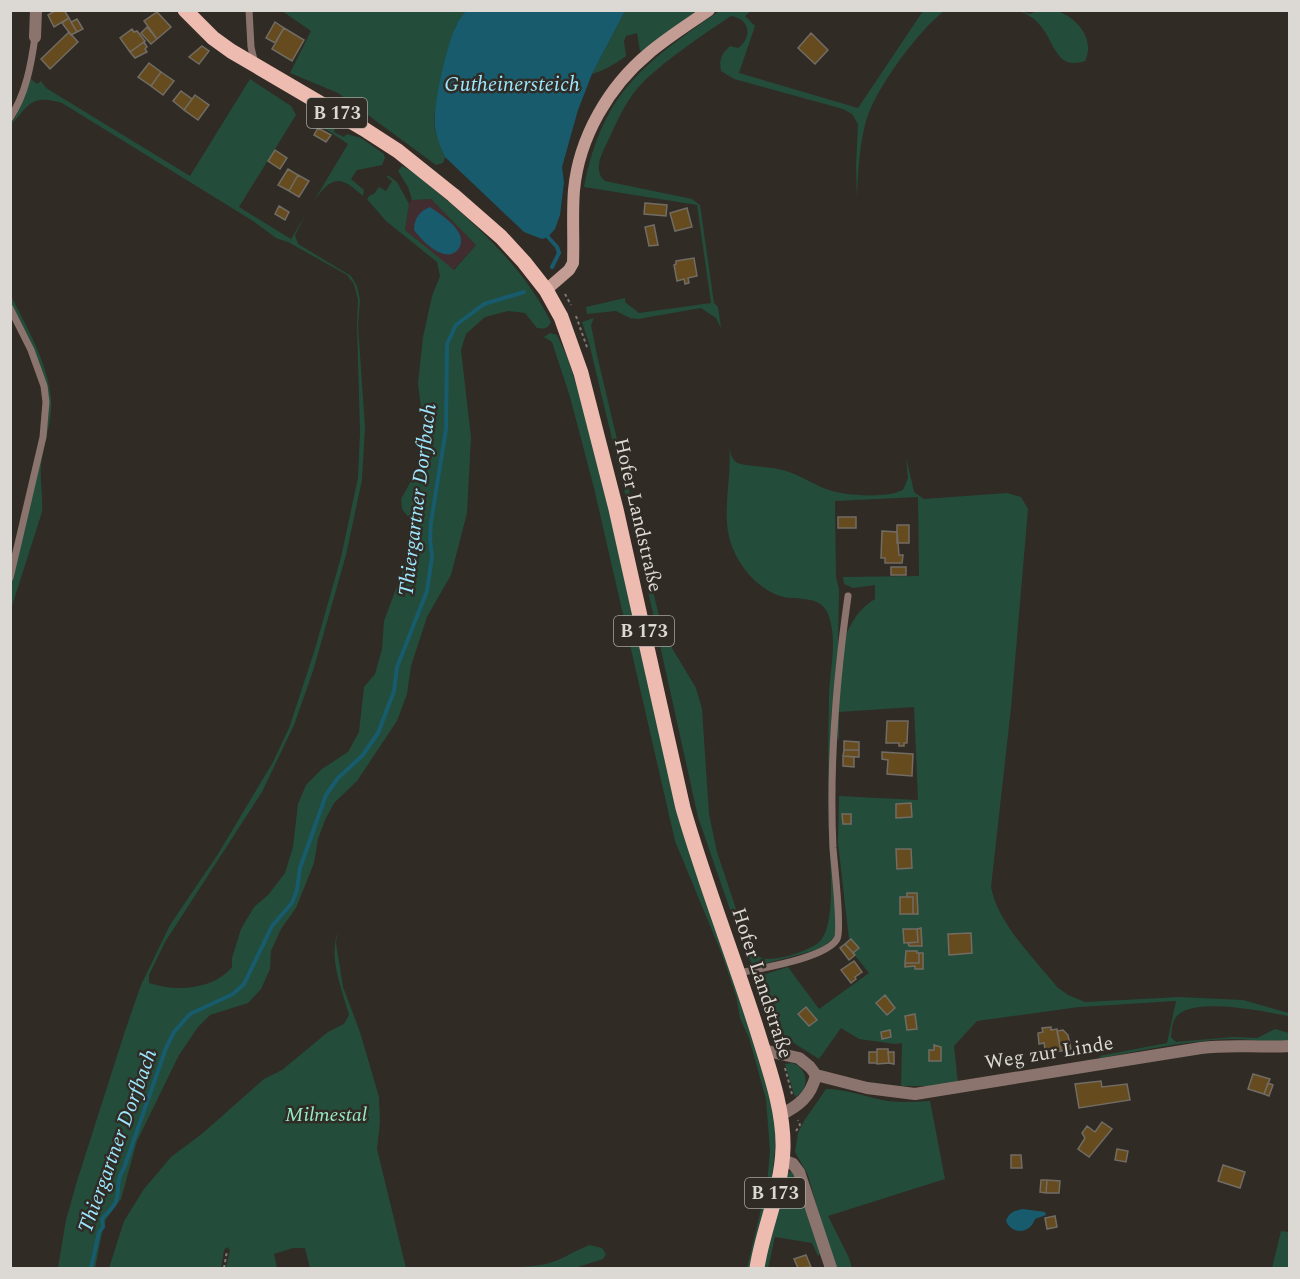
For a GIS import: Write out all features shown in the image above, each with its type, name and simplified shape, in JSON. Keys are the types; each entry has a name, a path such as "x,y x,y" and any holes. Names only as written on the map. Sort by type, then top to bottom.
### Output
{"main road":[{"name":"Hofer Landstraße","path":"185,10 213,38 256,67 398,151 501,237 530,270 551,286 581,373 616,509 683,808 696,852 740,974 780,1115 782,1160 757,1269"}],"street":[{"path":"35,37 36,10"},
{"path":"551,286 569,270 573,263 573,204 579,162 602,108 619,84 650,52 709,10"},
{"name":"Weg zur Linde","path":"763,1050 781,1052 799,1058 810,1066 816,1075 867,1088 915,1094 1212,1046 1290,1046"},
{"path":"780,1115 795,1108 812,1089 816,1075"},
{"path":"782,1160 793,1164 799,1172 831,1269"}],"lane":[{"path":"249,10 251,47 256,67"},
{"path":"10,118 18,106 30,69 35,37"},
{"path":"10,308 31,350 44,386 46,402 43,437 10,578"},
{"path":"740,974 819,954 837,939 840,929 832,827 834,723 848,596"}],"path":[{"path":"551,286 569,300 580,323 590,358"},
{"path":"770,1026 776,1033 800,1125 795,1135"},
{"path":"224,1269 227,1251"}],"shaded area":[{"path":"431,199 476,245 453,270 405,230 409,204 412,200"}],"green space":[{"path":"1041,10 1053,10 1069,17 1082,29 1086,37 1088,53 1085,61 1067,62 1061,58 1039,24 1030,16 1019,11 1030,14"},
{"path":"282,11 466,11 456,25 447,52 434,117 435,130 445,157 443,163 436,165 338,93 290,73 311,31"},
{"path":"625,11 697,11 643,51 640,51 637,33 626,36 624,41 626,56 592,74"},
{"path":"719,11 751,11 745,16 755,26 739,73 858,108 923,11 944,11 910,46 888,77 871,108 862,140 857,200 858,124 852,114 843,109 734,79 721,71 721,57 730,46 738,48 746,39 747,29 742,21 731,16 652,74 633,94 622,112 601,158 599,173 605,181 692,199 700,205 714,303 718,307 721,328 716,318 701,308 638,319 616,311 587,314 586,307 625,298 625,302 639,313 711,303 697,205 584,187 592,154 603,126 615,103 630,83 669,47"},
{"path":"31,79 37,84 41,81 46,88 190,176 250,79 291,106 296,115 239,207 291,239 305,215 295,235 298,244 351,276 357,286 360,300 358,325 365,428 362,480 346,555 313,671 294,725 262,792 165,942 149,975 149,983 171,988 205,985 224,975 232,967 232,958 241,929 254,907 268,895 285,873 293,847 298,804 306,785 322,769 348,752 359,732 364,687 375,674 382,649 384,621 411,549 413,530 409,518 402,509 401,499 417,470 425,443 418,383 423,337 432,296 440,276 437,262 386,221 367,199 379,187 386,191 392,181 386,176 397,182 409,204 405,230 454,270 476,245 431,199 412,200 408,187 398,171 402,166 412,171 452,204 507,258 538,299 551,322 546,328 537,328 525,313 508,311 485,317 466,334 461,350 471,437 467,513 451,575 427,617 411,666 407,694 397,721 357,781 334,803 325,820 318,839 314,863 296,908 281,929 271,951 270,969 261,989 248,1003 210,1015 198,1027 179,1055 137,1141 121,1199 106,1219 95,1268 58,1268 66,1220 77,1181 125,1031 141,985 170,925 218,854 273,762 289,728 315,649 341,557 358,478 360,432 357,325 358,300 354,284 347,275 288,242 276,238 253,221 62,103 37,100 22,111 11,125"},
{"path":"308,113 335,128 334,132 344,137 347,134 361,138 384,154 382,165 357,170 351,179 364,190 363,196 343,182 336,181 328,185 315,199 348,144 306,116"},
{"path":"11,296 41,358 49,384 51,407 41,466 42,512 11,609 11,586 43,446 48,421 49,397 29,339 11,304"},
{"path":"594,318 591,325 597,355 663,633 696,688 702,709 709,814 717,852 747,942 755,953 768,959 791,955 807,949 818,943 824,935 828,922 831,890 828,798 829,712 833,634 828,614 819,603 772,593 746,571 737,557 727,523 729,445 733,459 740,464 784,470 829,490 862,495 885,495 903,490 908,478 906,457 914,492 924,499 1007,493 1021,497 1028,509 1011,708 991,887 995,901 1009,927 1057,987 1068,995 1085,1002 1179,997 1243,1000 1289,1013 1289,1016 1215,1006 1187,1010 1178,1015 1173,1022 1171,1037 1176,1042 1233,1037 1257,1038 1275,1029 1289,1033 1289,1041 1213,1040 1101,1058 1099,1056 1167,1043 1176,1001 1079,1007 977,1021 954,1046 958,1083 901,1086 902,1043 859,1039 841,1028 819,1059 781,1035 756,977 788,967 819,1009 869,973 845,943 849,939 838,843 839,796 918,800 914,707 839,712 839,741 837,704 848,630 859,612 875,599 875,585 853,588 844,584 843,577 919,576 918,497 835,501 836,577 839,589 838,649 831,718 836,930 834,938 820,949 753,967 735,924 698,817 642,564 582,322"},
{"path":"550,333 557,335 578,390 775,1116 775,1155 772,1174 751,1268 747,1268 767,1184 770,1151 766,1099 721,952 675,841 594,488 570,397 552,342 544,337"},
{"name":"Milmestal","path":"338,932 336,943 343,987 360,1032 379,1097 380,1122 377,1149 406,1268 310,1268 305,1248 293,1248 274,1254 277,1268 226,1268 230,1250 227,1247 224,1250 221,1268 109,1268 124,1221 144,1189 171,1157 203,1133 264,1079 282,1070 328,1032 344,1024 349,1015 335,963 335,942"},
{"path":"792,1063 802,1069 806,1079 800,1094 795,1097 785,1064"},
{"path":"826,1089 847,1091 888,1101 930,1101 945,1179 828,1216 852,1268 834,1268 808,1175 795,1152 798,1133"},
{"path":"787,1173 795,1173 822,1252 818,1256 812,1243 775,1237 768,1268 764,1268"},
{"path":"1281,1231 1289,1232 1289,1268 1272,1268"},
{"path":"589,1245 602,1248 606,1254 603,1259 575,1268 460,1268 525,1267 546,1264"}],"water":[{"name":"Gutheinersteich","path":"466,11 625,11 592,74 578,110 562,167 564,182 560,215 555,229 548,237 542,239 524,232 445,157 439,142 435,118 441,76 452,34"},
{"path":"430,207 450,222 461,237 459,249 453,254 444,254 435,250 414,230 418,216"},
{"path":"1023,1209 1045,1212 1046,1215 1035,1219 1033,1224 1025,1230 1012,1229 1006,1221 1012,1212"}],"building":[{"path":"56,10 64,10 69,18 54,27 48,15"},
{"path":"157,12 171,27 157,39 144,21"},
{"path":"69,18 77,32 71,35 62,23"},
{"path":"77,19 83,29 77,32 71,22"},
{"path":"275,22 284,28 275,43 266,38"},
{"path":"147,27 157,39 151,44 141,33"},
{"path":"284,28 304,40 292,61 272,49"},
{"path":"132,29 134,32 137,31 145,41 130,52 120,38"},
{"path":"69,32 78,42 50,69 41,59"},
{"path":"811,33 828,50 815,64 798,48"},
{"path":"144,42 147,52 135,58 130,52"},
{"path":"202,46 209,51 199,64 189,57"},
{"path":"149,63 161,72 151,86 138,77"},
{"path":"161,72 174,81 163,95 151,86"},
{"path":"181,91 192,99 184,110 173,101"},
{"path":"195,95 209,105 198,120 184,110"},
{"path":"318,128 331,135 326,142 314,135"},
{"path":"275,150 287,158 280,169 268,161"},
{"path":"288,169 298,175 289,191 278,185"},
{"path":"298,175 309,181 299,197 289,191"},
{"path":"645,203 667,205 666,216 644,214"},
{"path":"279,206 289,212 285,220 275,214"},
{"path":"687,208 692,227 675,231 670,213"},
{"path":"654,225 658,245 649,246 645,227"},
{"path":"694,258 697,276 688,278 689,283 685,284 684,279 677,281 674,265 676,261"},
{"path":"838,517 856,517 856,528 838,528"},
{"path":"897,525 909,525 909,543 897,543"},
{"path":"882,531 897,532 899,555 903,555 902,563 885,563 885,558 881,558"},
{"path":"891,567 906,567 906,575 891,575"},
{"path":"887,721 908,721 907,743 904,743 904,746 899,746 899,743 886,743"},
{"path":"844,741 859,742 859,750 844,750"},
{"path":"844,750 859,750 859,757 843,756"},
{"path":"882,752 913,754 912,776 887,774 888,760 882,759"},
{"path":"843,756 854,757 854,767 843,766"},
{"path":"911,803 912,817 896,818 896,804"},
{"path":"842,814 851,814 851,824 843,824"},
{"path":"896,849 911,849 912,868 897,869"},
{"path":"907,893 917,893 918,914 913,914 913,897 907,897"},
{"path":"900,897 913,897 913,914 900,914"},
{"path":"921,928 922,946 909,946 908,943 918,942 917,929"},
{"path":"903,929 917,929 918,942 904,943"},
{"path":"971,933 972,953 949,955 948,934"},
{"path":"851,939 859,948 853,953 845,944"},
{"path":"845,944 855,955 849,960 840,948"},
{"path":"906,951 917,951 919,963 905,963"},
{"path":"919,953 923,953 923,969 915,969 915,966 905,967 905,963 919,963"},
{"path":"854,961 862,972 851,983 841,970"},
{"path":"885,995 895,1008 887,1015 876,1003"},
{"path":"806,1007 817,1020 809,1026 798,1014"},
{"path":"915,1014 917,1029 907,1030 905,1016"},
{"path":"1051,1027 1051,1030 1057,1029 1061,1051 1046,1054 1044,1043 1039,1044 1038,1033 1043,1032 1042,1028"},
{"path":"890,1030 891,1037 882,1039 881,1032"},
{"path":"1063,1030 1068,1035 1071,1049 1061,1051 1057,1031"},
{"path":"934,1045 941,1047 941,1061 929,1061 929,1050 934,1050"},
{"path":"877,1049 888,1049 889,1063 877,1064"},
{"path":"869,1052 877,1052 877,1063 869,1063"},
{"path":"888,1052 894,1052 894,1064 889,1063"},
{"path":"1253,1074 1270,1079 1264,1094 1248,1089"},
{"path":"1101,1081 1102,1087 1127,1084 1130,1100 1079,1108 1075,1084"},
{"path":"1268,1083 1273,1085 1269,1096 1264,1094"},
{"path":"1102,1122 1112,1129 1089,1157 1078,1149 1085,1138 1082,1133 1087,1126 1095,1132"},
{"path":"1117,1149 1128,1151 1126,1162 1115,1160"},
{"path":"1011,1155 1021,1155 1022,1168 1011,1168"},
{"path":"1223,1165 1245,1172 1240,1188 1218,1181"},
{"path":"1041,1180 1047,1180 1046,1193 1040,1192"},
{"path":"1047,1180 1060,1181 1059,1193 1046,1193"},
{"path":"1055,1216 1057,1227 1047,1229 1045,1218"},
{"path":"806,1255 811,1267 798,1268 794,1259"}],"waterway":[{"name":"Thiergartner Dorfbach","path":"548,237 559,253 552,267"},
{"name":"Thiergartner Dorfbach","path":"91,1268 99,1232 103,1227 102,1219 116,1201 120,1177 166,1048 174,1032 190,1014 233,994 244,984 272,926 292,903 297,890 300,868 326,795 338,778 362,756 378,733 394,691 397,667 427,591 432,557 431,522 446,429 447,344 456,325 484,304 524,292"}]}
